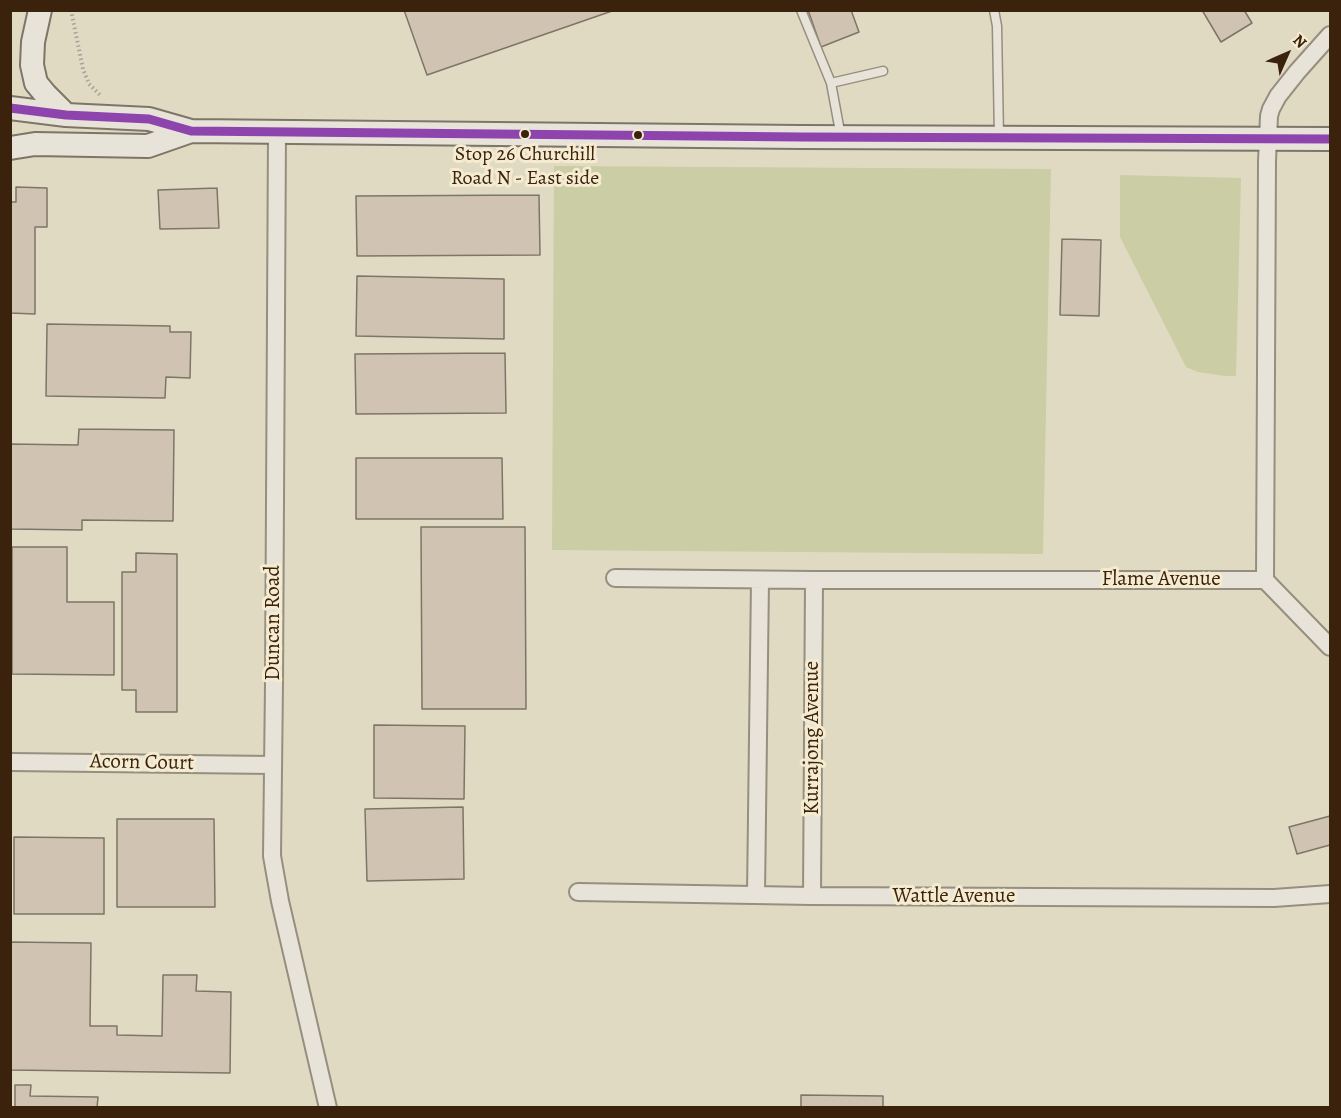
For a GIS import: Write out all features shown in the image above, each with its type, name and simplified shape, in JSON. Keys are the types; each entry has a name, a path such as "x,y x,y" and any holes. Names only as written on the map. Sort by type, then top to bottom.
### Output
{"street":[{"path":"40,10 33,42 32,65 36,82 66,115"},
{"path":"1330,35 1278,96 1269,116 1265,580 1330,647"},
{"path":"10,108 66,115 149,119 191,131 1330,139"},
{"path":"10,129 35,144"},
{"path":"10,148 35,144 148,146 191,131"},
{"name":"Duncan Road","path":"277,132 272,856 280,901 328,1107"},
{"name":"Flame Avenue","path":"615,578 1265,580"},
{"path":"756,894 760,580"},
{"name":"Kurrajong Avenue","path":"812,896 814,580"},
{"name":"Acorn Court","path":"10,762 273,765"},
{"name":"Wattle Avenue","path":"578,892 812,896 1274,898 1330,894"}],"lane":[{"path":"801,10 831,83 841,137"},
{"path":"994,10 997,26 999,138"},
{"path":"831,83 883,70"}],"path":[{"path":"71,10 83,69 89,84 101,96"}],"green space":[{"path":"554,166 1051,169 1043,554 552,550"},
{"path":"1120,175 1241,178 1236,376 1198,372 1186,367 1120,237"}],"building":[{"path":"404,10 615,10 427,75"},
{"path":"808,10 851,10 859,32 821,47"},
{"path":"1202,10 1244,10 1252,23 1221,42"},
{"path":"16,187 47,188 47,227 35,227 35,314 10,313 10,202 16,202"},
{"path":"217,188 219,228 160,229 158,190"},
{"path":"539,195 540,255 357,256 356,196"},
{"path":"1062,239 1101,240 1099,316 1060,315"},
{"path":"357,276 504,279 504,339 356,336"},
{"path":"47,324 170,326 170,332 191,332 190,378 166,377 165,398 46,396"},
{"path":"505,353 506,413 356,414 355,354"},
{"path":"79,429 174,430 173,521 82,520 82,530 10,529 10,444 78,445"},
{"path":"356,458 502,458 503,519 356,519"},
{"path":"421,527 525,527 526,709 422,709"},
{"path":"12,547 67,547 67,602 114,602 114,675 12,674"},
{"path":"136,553 177,554 177,712 136,712 136,690 122,690 122,572 136,572"},
{"path":"374,725 465,726 464,799 374,798"},
{"path":"463,807 464,879 367,881 365,809"},
{"path":"1330,816 1330,845 1297,854 1289,827"},
{"path":"117,819 214,819 215,907 117,907"},
{"path":"14,837 104,838 104,914 14,914"},
{"path":"10,942 91,943 90,1026 117,1026 117,1035 162,1036 163,975 197,975 196,991 231,992 230,1073 10,1070"},
{"path":"15,1085 31,1085 30,1096 98,1097 97,1108 15,1108"},
{"path":"801,1095 883,1096 883,1108 801,1108"}],"transit line":[{"path":"10,108 66,115 149,119 191,131 1330,139"}],"place":[{"name":"Stop 26 Churchill Road N - East side","path":"525,134"}]}
